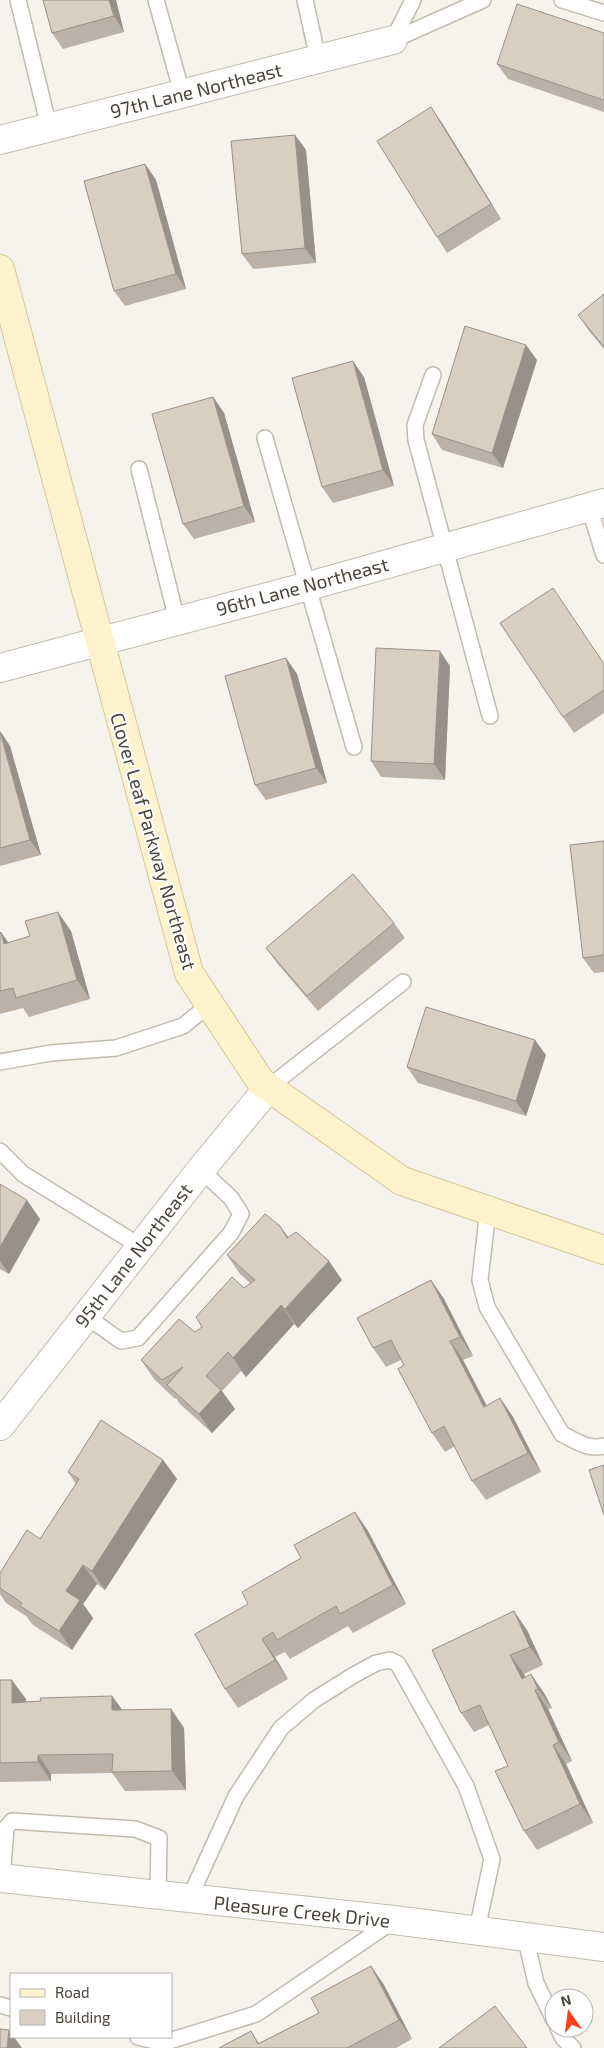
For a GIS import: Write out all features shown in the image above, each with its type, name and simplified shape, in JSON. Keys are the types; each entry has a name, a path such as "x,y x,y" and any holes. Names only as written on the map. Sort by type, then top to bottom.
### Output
{"street":[{"name":"97th Lane Northeast","path":"0,140 393,40"},
{"name":"Clover Leaf Parkway Northeast","path":"0,268 189,973 261,1082 402,1180 604,1250"},
{"name":"96th Lane Northeast","path":"0,668 309,586 596,505"},
{"name":"95th Lane Northeast","path":"0,1426 140,1246 269,1087"},
{"name":"Pleasure Creek Drive","path":"1,1879 394,1920 604,1947"}],"lane":[{"path":"18,0 49,127"},
{"path":"156,0 182,93"},
{"path":"305,0 318,59"},
{"path":"393,40 413,0"},
{"path":"393,40 483,0"},
{"path":"562,0 604,13"},
{"path":"433,375 417,419 415,432 490,716"},
{"path":"265,438 354,747"},
{"path":"139,469 177,620"},
{"path":"596,505 604,555"},
{"path":"269,1087 403,982"},
{"path":"0,1062 51,1053 116,1048 183,1026 210,1004"},
{"path":"0,1151 23,1174 140,1246"},
{"path":"86,1316 121,1340 138,1338 231,1232 241,1214 231,1198 201,1170"},
{"path":"488,1210 480,1280 487,1307 562,1434 580,1444 596,1448 604,1446"},
{"path":"189,1899 236,1796 281,1728 314,1700 354,1675 376,1664 390,1660 398,1664 466,1786 492,1859 477,1930"},
{"path":"1,1879 6,1828 12,1821 135,1829 159,1838 158,1895"},
{"path":"142,2038 164,2043 256,2014 394,1920"},
{"path":"525,1936 536,1983 544,1999"},
{"path":"563,2038 573,2048"}],"building":[{"path":"43,0 109,0 114,16 52,33"},
{"path":"517,4 604,33 604,100 497,64"},
{"path":"431,107 491,204 437,237 377,141"},
{"path":"295,135 305,248 242,254 231,141"},
{"path":"145,164 176,274 114,291 84,181"},
{"path":"604,294 604,347 578,315"},
{"path":"465,326 526,345 492,453 432,434"},
{"path":"353,361 383,470 322,487 292,378"},
{"path":"213,397 244,506 183,524 152,414"},
{"path":"553,588 604,664 604,690 563,717 500,623"},
{"path":"376,648 440,651 434,764 371,761"},
{"path":"286,658 316,768 255,785 225,676"},
{"path":"0,732 30,840 0,848"},
{"path":"604,841 604,955 583,958 570,845"},
{"path":"353,874 394,923 307,996 266,948"},
{"path":"58,912 77,980 16,998 13,988 0,991 0,933 4,944 30,936 25,921"},
{"path":"426,1007 535,1040 516,1101 407,1067"},
{"path":"0,1184 27,1200 0,1247"},
{"path":"265,1214 280,1226 287,1238 296,1232 329,1261 285,1309 281,1305 233,1358 228,1352 206,1376 221,1390 199,1414 167,1385 183,1367 162,1380 141,1360 179,1319 195,1332 202,1327 196,1317 232,1277 244,1288 255,1280 227,1255"},
{"path":"431,1280 460,1337 450,1341 484,1407 500,1398 528,1453 472,1481 444,1426 432,1433 398,1369 404,1365 391,1340 373,1348 357,1318"},
{"path":"101,1420 163,1460 92,1571 83,1565 66,1591 80,1600 59,1631 20,1606 22,1603 0,1588 0,1573 27,1530 40,1539 79,1479 68,1472"},
{"path":"604,1465 604,1515 589,1470"},
{"path":"355,1512 393,1585 340,1614 336,1606 277,1640 273,1632 262,1639 275,1660 225,1689 195,1634 248,1604 242,1592 301,1558 294,1545"},
{"path":"514,1611 530,1647 510,1655 522,1679 531,1674 538,1689 535,1690 559,1742 553,1745 580,1804 524,1831 495,1771 508,1766 480,1705 461,1713 432,1650"},
{"path":"0,1680 12,1680 12,1703 41,1701 40,1698 112,1696 112,1710 171,1709 172,1771 112,1772 113,1754 38,1755 38,1762 0,1763"},
{"path":"371,1966 399,2020 347,2048 219,2048 251,2031 258,2044 319,2013 311,1998"},
{"path":"495,2006 527,2048 439,2048"},
{"path":"0,2029 9,2030 7,2048 0,2048"}]}
